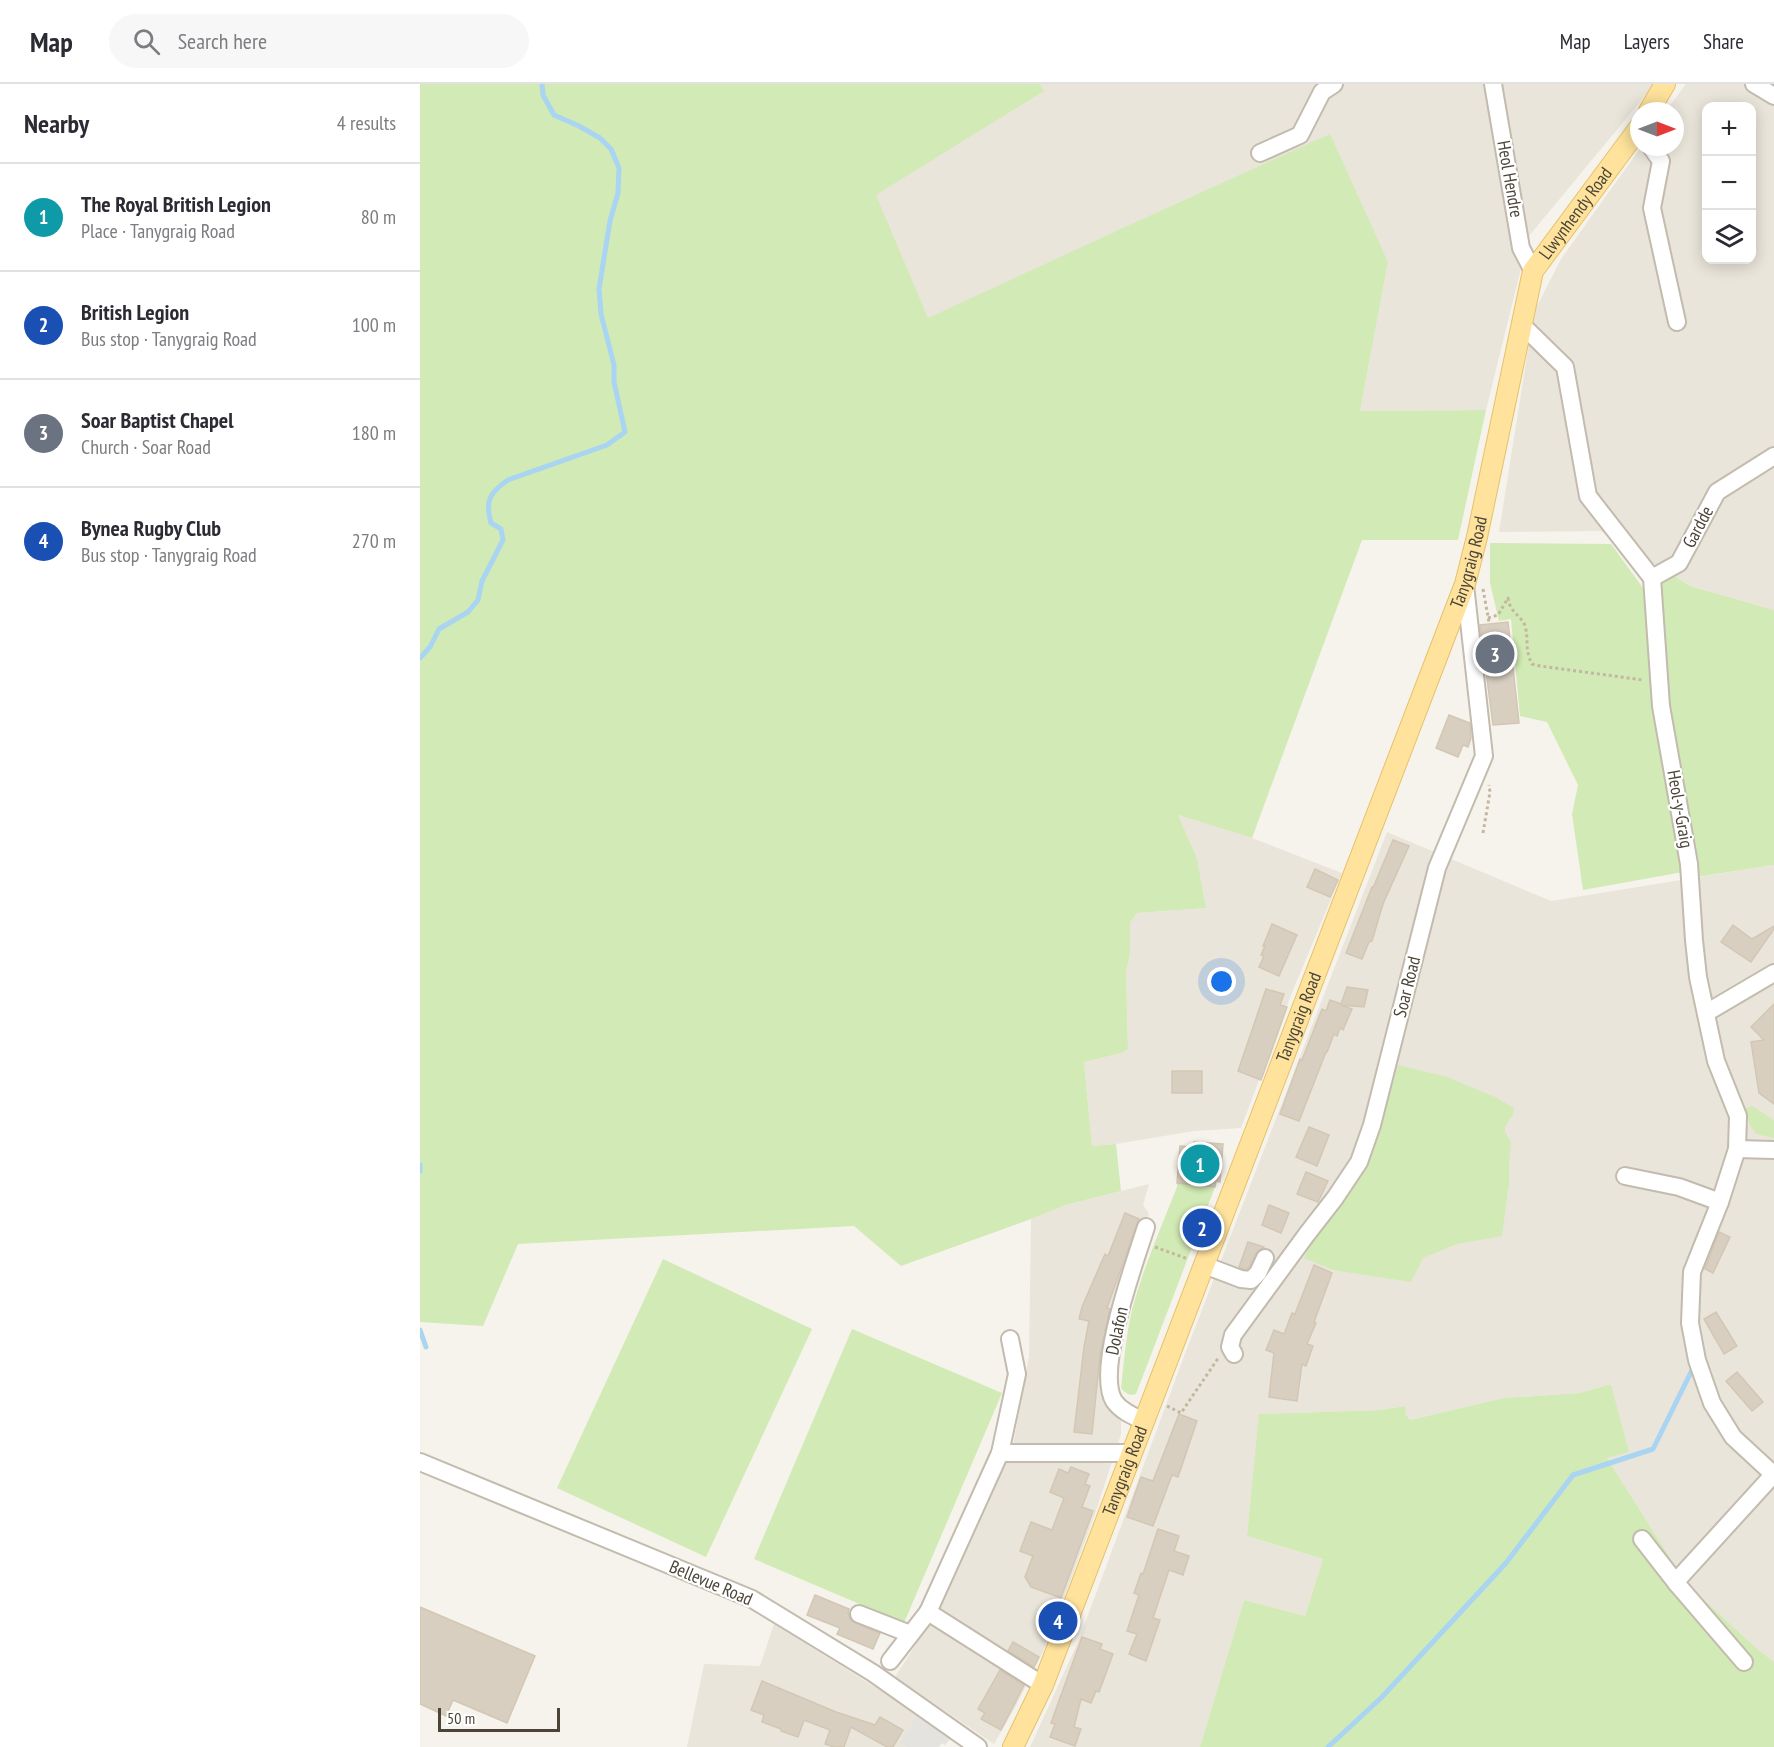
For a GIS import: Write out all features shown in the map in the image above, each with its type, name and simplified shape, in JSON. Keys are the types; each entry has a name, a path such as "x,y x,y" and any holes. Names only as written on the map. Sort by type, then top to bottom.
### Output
{"main road":[{"path":"1654,102 1665,84"},
{"name":"Llwynhendy Road","path":"1533,271 1630,140"},
{"name":"Tanygraig Road","path":"1013,1747 1043,1685 1465,584 1533,271"}],"street":[{"path":"1260,153 1300,135 1322,92 1334,84"},
{"name":"Heol Hendre","path":"1493,84 1521,248 1533,271"},
{"path":"1754,84 1774,95"},
{"path":"1657,156 1661,161 1652,208 1677,322"},
{"path":"1521,324 1565,367 1588,496 1652,578"},
{"name":"Gardde","path":"1652,578 1679,563 1717,492 1774,456"},
{"name":"Heol-y-Graig","path":"1652,578 1656,707 1689,864 1698,977 1716,1061 1738,1116 1737,1149 1720,1202 1692,1272 1690,1323 1697,1360 1712,1403 1733,1437 1774,1475"},
{"name":"Soar Road","path":"1233,1335 1359,1162 1372,1125 1437,868 1484,756 1465,584"},
{"path":"1706,1013 1774,973"},
{"path":"1737,1149 1774,1150"},
{"path":"1624,1176 1679,1187 1720,1202"},
{"name":"Dolafon","path":"1144,1234 1111,1351 1108,1383 1114,1400 1125,1412 1144,1421"},
{"path":"1204,1265 1241,1279 1251,1280 1258,1273 1265,1258"},
{"path":"1233,1335 1230,1347 1234,1354"},
{"path":"890,1660 928,1612 1000,1453 1017,1374 1010,1340"},
{"path":"1000,1453 1132,1453"},
{"name":"Bellevue Road","path":"420,1462 752,1599 873,1673 978,1747"},
{"path":"1677,1584 1680,1576 1774,1475"},
{"path":"1642,1539 1744,1662"},
{"path":"928,1612 1043,1685"},
{"path":"859,1614 910,1634"}],"path":[{"path":"1488,618 1498,615 1508,598 1512,611 1525,625 1527,653 1532,664 1647,680 1656,707"},
{"path":"1144,1234 1204,1265"},
{"path":"1163,1404 1181,1413 1233,1335"}],"shaded area":[{"path":"1040,84 1653,84 1640,102 1630,102 1630,114 1529,236 1486,410 1360,411 1388,262 1114,232 928,319 875,195 1043,91"},
{"path":"1686,84 1774,84 1774,610 1690,586 1601,531 1499,532 1534,312 1561,259 1635,156 1684,156 1684,102 1673,102"},
{"path":"1178,815 1252,838 1342,873 1293,990 1241,1128 1194,1131 1092,1146 1084,1062 1122,1053 1128,1049 1126,973 1130,953 1130,923 1137,913 1206,908 1197,858"},
{"path":"1387,832 1551,901 1774,865 1774,1662 1686,1583 1607,1458 1628,1451 1611,1384 1580,1393 1504,1398 1410,1420 1404,1406 1380,1410 1260,1414 1247,1536 1323,1559 1305,1616 1244,1600 1200,1747 1030,1747 1078,1642 1186,1351"},
{"path":"1149,1184 1143,1205 1149,1214 1126,1277 1112,1405 1121,1421 1121,1434 1095,1514 1049,1639 1016,1706 994,1744 895,1677 918,1641 1013,1445 1029,1357 1031,1219 1066,1205"},
{"path":"774,1624 917,1715 900,1745 907,1747 687,1747 704,1664 760,1666"},
{"path":"917,1715 951,1738 945,1745 942,1743 939,1747 899,1745"}],"green space":[{"path":"420,84 1040,84 1044,91 876,195 928,318 1330,134 1388,262 1360,411 1486,410 1458,540 1362,540 1252,838 1178,815 1197,858 1206,908 1137,913 1130,923 1130,953 1126,973 1128,1049 1122,1053 1084,1062 1092,1146 1116,1144 1121,1191 1066,1205 901,1266 854,1226 518,1244 483,1326 420,1322"},
{"path":"1490,543 1611,544 1643,588 1655,711 1683,872 1583,890 1572,814 1578,785 1547,722 1520,716 1511,619 1499,621 1490,583"},
{"path":"1669,573 1690,586 1774,610 1774,865 1697,877 1669,704 1659,581"},
{"path":"1398,1065 1447,1077 1495,1097 1514,1108 1505,1127 1505,1132 1511,1142 1509,1183 1502,1236 1457,1244 1423,1258 1411,1282 1333,1270 1304,1258 1379,1118"},
{"path":"1752,1106 1774,1120 1774,1138 1756,1134 1744,1109"},
{"path":"1177,1183 1215,1187 1136,1394 1129,1395 1121,1388 1132,1310"},
{"path":"663,1259 812,1329 706,1557 557,1488"},
{"path":"852,1329 1002,1393 904,1623 754,1559"},
{"path":"1611,1384 1629,1452 1607,1458 1686,1583 1774,1662 1774,1747 1200,1747 1244,1600 1305,1616 1323,1559 1247,1536 1259,1414 1380,1410 1405,1406 1406,1415 1410,1420 1504,1398 1580,1393"}],"building":[{"path":"1508,622 1519,723 1493,725 1480,625"},
{"path":"1449,715 1470,723 1471,738 1468,747 1463,745 1458,757 1436,748"},
{"path":"1393,840 1409,846 1383,904 1372,941 1369,942 1362,959 1346,953"},
{"path":"1315,869 1338,880 1330,897 1307,887"},
{"path":"1272,924 1297,935 1279,976 1259,967 1264,956 1261,955 1265,946 1263,946"},
{"path":"1733,925 1752,939 1774,926 1774,929 1751,962 1721,942"},
{"path":"1347,987 1368,990 1364,1007 1341,1005 1352,1009 1343,1030 1340,1028 1337,1036 1334,1034 1299,1121 1280,1114 1300,1059 1302,1060 1322,1009 1326,1011 1330,1000 1341,1004"},
{"path":"1266,989 1284,994 1280,1005 1287,1007 1261,1080 1238,1071"},
{"path":"1774,1004 1774,1104 1759,1093 1751,1042 1764,1040 1751,1027"},
{"path":"1172,1071 1202,1071 1202,1093 1172,1093"},
{"path":"1309,1127 1329,1135 1317,1166 1296,1157"},
{"path":"1194,1142 1223,1144 1220,1182 1216,1181 1215,1187 1177,1183 1180,1146 1193,1147"},
{"path":"1306,1172 1328,1181 1318,1202 1297,1194"},
{"path":"1269,1205 1289,1213 1281,1233 1262,1225"},
{"path":"1125,1213 1139,1219 1107,1308 1110,1309 1100,1355 1092,1434 1074,1432 1089,1321 1079,1319 1105,1254 1108,1256"},
{"path":"1719,1232 1730,1237 1713,1273 1705,1269"},
{"path":"1248,1242 1264,1247 1256,1253 1249,1267 1243,1269 1239,1267"},
{"path":"1314,1265 1332,1273 1307,1344 1313,1346 1306,1366 1302,1364 1297,1401 1269,1397 1274,1353 1266,1350 1274,1330 1284,1334 1292,1313 1295,1314"},
{"path":"1716,1312 1737,1346 1724,1354 1704,1319"},
{"path":"1737,1372 1763,1402 1752,1411 1726,1381"},
{"path":"1179,1414 1197,1421 1178,1477 1172,1475 1153,1526 1127,1517 1141,1477 1153,1481"},
{"path":"1071,1467 1089,1474 1085,1484 1090,1486 1082,1507 1093,1511 1061,1598 1031,1587 1025,1577 1033,1556 1020,1551 1031,1522 1052,1530 1064,1498 1050,1492 1059,1469 1068,1473"},
{"path":"1158,1529 1179,1536 1174,1551 1189,1556 1183,1575 1169,1570 1153,1618 1160,1620 1146,1661 1129,1654 1137,1634 1127,1631 1139,1595 1134,1593"},
{"path":"815,1595 849,1609 851,1621 880,1633 873,1649 837,1634 840,1628 807,1615"},
{"path":"420,1607 535,1656 507,1723 453,1700 446,1716 420,1704"},
{"path":"1082,1637 1102,1644 1100,1649 1113,1654 1099,1692 1096,1691 1091,1703 1081,1699 1074,1727 1081,1729 1075,1746 1050,1737 1055,1724 1051,1723"},
{"path":"1013,1642 1039,1657 1034,1667 1008,1651"},
{"path":"1000,1670 1024,1685 1001,1730 981,1719 985,1713 978,1709"},
{"path":"762,1681 836,1712 875,1725 880,1717 903,1730 893,1747 887,1747 851,1727 844,1747 834,1747 825,1744 830,1730 804,1720 798,1737 762,1722 764,1715 751,1710"}],"waterway":[{"path":"420,658 430,647 439,629 468,612 478,600 482,581 503,540 501,529 491,523 488,509 490,498 496,489 508,480 607,445 625,432 614,382 614,365 601,314 599,289 610,221 618,193 619,168 611,149 600,138 554,115 543,95 542,84"},
{"path":"420,1165 420,1171"},
{"path":"420,1330 426,1347"},
{"path":"1328,1747 1381,1698 1506,1563 1573,1475 1653,1449 1695,1364"}],"place":[{"name":"Soar Baptist Chapel","path":"1495,654"},
{"name":"The Royal British Legion","path":"1200,1164"},
{"name":"British Legion","path":"1202,1228"},
{"name":"Bynea Rugby Club","path":"1058,1621"}]}
